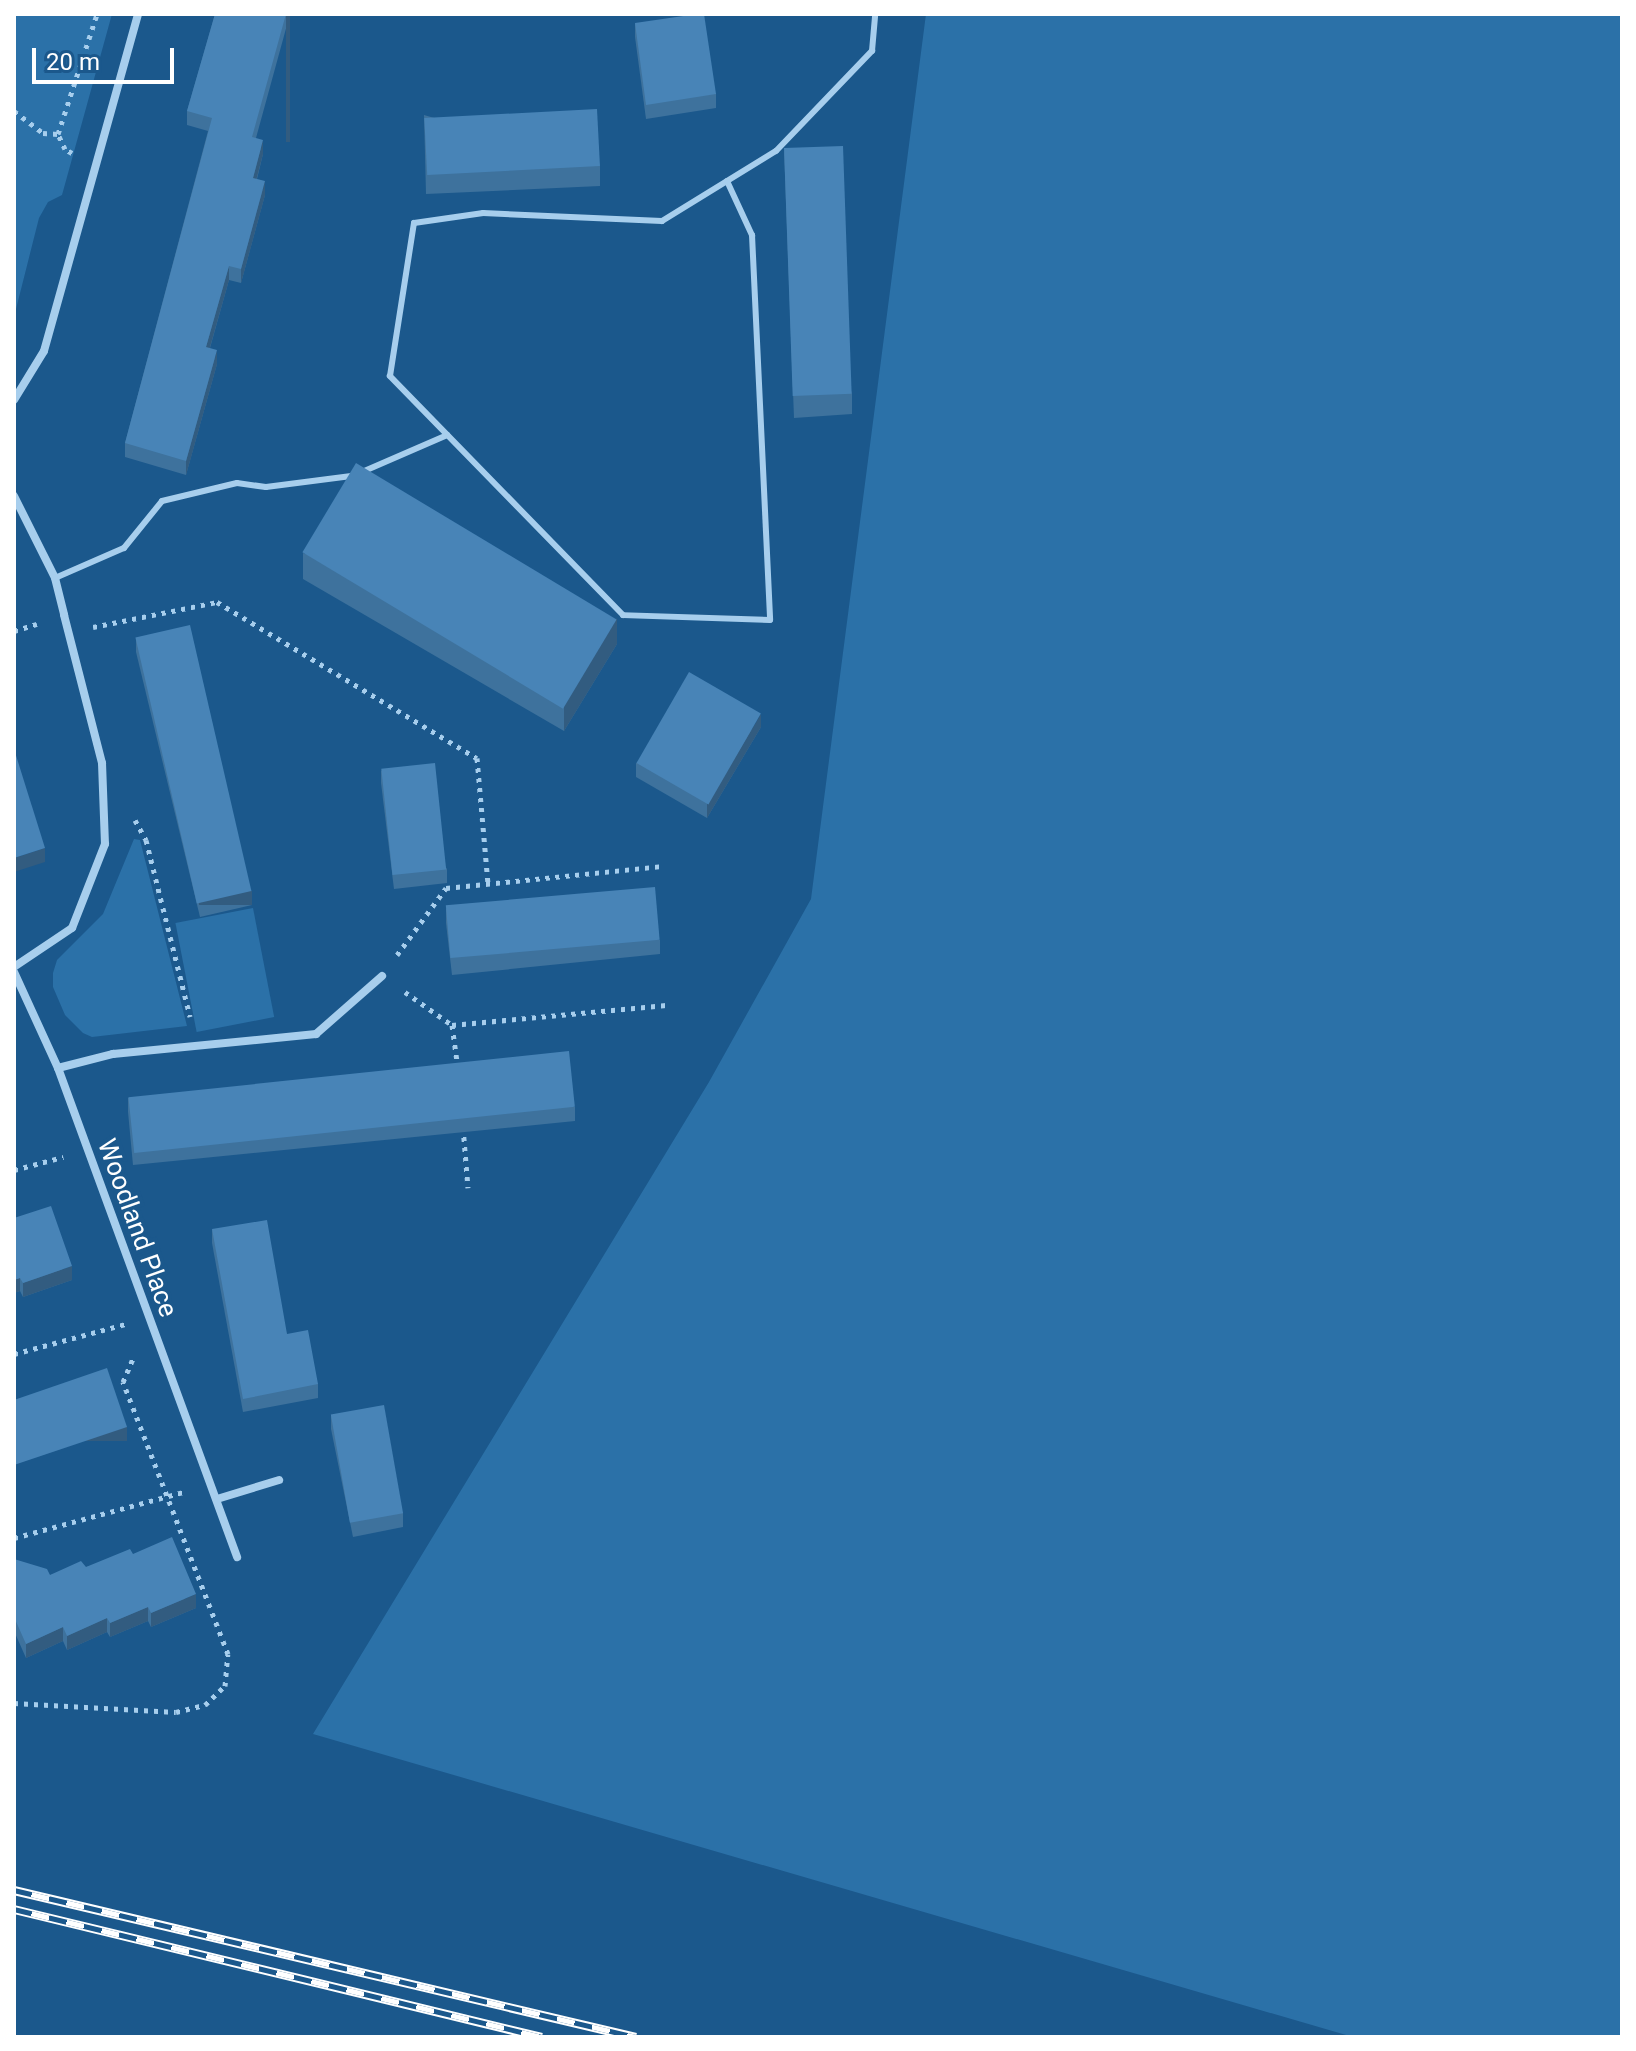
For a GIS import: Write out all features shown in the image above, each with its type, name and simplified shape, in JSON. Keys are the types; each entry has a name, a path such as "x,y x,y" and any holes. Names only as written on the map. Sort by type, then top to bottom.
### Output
{"street":[{"path":"14,400 44,351 138,14"},
{"path":"14,496 55,578 102,763 105,844 72,928 14,970"},
{"name":"Woodland Place","path":"14,970 58,1068 237,1557"},
{"path":"58,1068 113,1054 316,1034 382,976"},
{"path":"217,1499 279,1480"}],"lane":[{"path":"727,181 752,235 770,620 623,615 390,376 414,223 483,213 662,221 727,181 776,151 872,51 875,14"},
{"path":"55,578 124,548 162,501 237,483 266,487 343,480 447,435"}],"path":[{"path":"97,14 58,134 65,149 97,163"},
{"path":"14,111 43,133 58,134"},
{"path":"68,632 217,602 477,758 488,884"},
{"path":"132,814 146,840 197,1045"},
{"path":"664,866 446,888 382,976 452,1025 669,1005"},
{"path":"452,1025 459,1078"},
{"path":"463,1125 468,1188"},
{"path":"14,1170 87,1151"},
{"path":"14,1354 149,1318"},
{"path":"14,1703 176,1712 205,1705 225,1686 228,1654 123,1382 149,1318"},
{"path":"14,1538 168,1496"}],"shaded area":[{"path":"14,14 112,14 62,195 48,202 39,218 14,317"},
{"path":"926,14 1622,14 1622,2037 1353,2037 313,1734 709,1082 811,899"},
{"path":"134,839 140,840 187,1026 92,1037 83,1033 65,1015 53,987 53,973 57,960 103,914"},
{"path":"253,908 274,1017 197,1032 175,923"}],"building":[{"path":"215,14 286,14 252,137 263,140 253,178 265,181 241,269 229,266 206,347 217,350 186,461 125,443 212,118 187,111"},
{"path":"704,14 716,94 646,105 635,23"},
{"path":"597,109 600,166 427,175 424,118"},
{"path":"843,146 852,394 793,396 784,148"},
{"path":"356,463 617,620 563,709 302,552"},
{"path":"190,625 251,891 197,904 135,638"},
{"path":"689,672 761,714 708,804 636,763"},
{"path":"14,749 45,848 14,858"},
{"path":"435,763 446,869 392,875 381,769"},
{"path":"655,887 660,940 450,958 446,905"},
{"path":"569,1051 575,1107 134,1153 128,1097"},
{"path":"51,1206 72,1266 23,1283 20,1278 14,1280 14,1218"},
{"path":"267,1220 287,1334 308,1330 318,1384 243,1399 212,1229"},
{"path":"107,1368 127,1427 14,1465 14,1400"},
{"path":"384,1405 403,1513 350,1523 331,1414"},
{"path":"172,1537 196,1594 151,1613 148,1607 110,1623 107,1618 67,1636 63,1627 26,1644 14,1617 14,1559 47,1569 50,1575 81,1561 86,1567 130,1549 133,1554"}],"railway":[{"path":"14,1890 636,2037"},
{"path":"14,1909 542,2037"}]}
